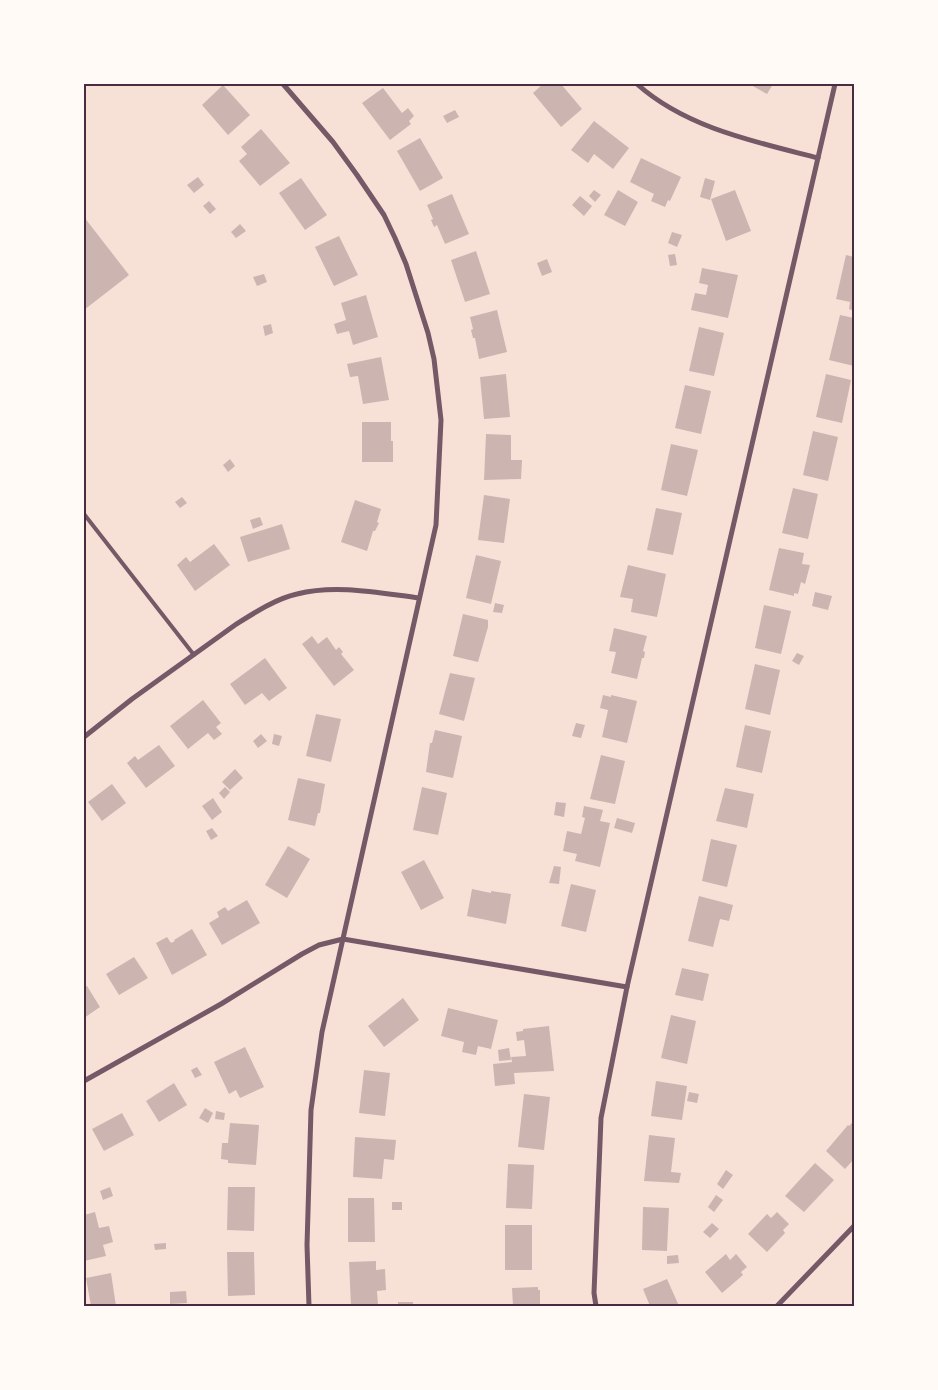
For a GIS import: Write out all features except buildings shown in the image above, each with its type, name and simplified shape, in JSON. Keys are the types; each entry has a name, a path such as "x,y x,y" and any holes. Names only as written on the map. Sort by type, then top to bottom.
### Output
{"street":[{"path":"283,84 333,142 384,214 406,264 426,327 434,359 442,420 436,525 322,1032 311,1110 307,1245 309,1306"},
{"path":"637,84 670,108 708,126 746,139 818,158"},
{"path":"596,1306 594,1293 601,1118 627,987 835,84"},
{"path":"84,737 132,699 253,614 296,594 326,589 419,598"},
{"path":"84,1081 221,1004 302,954 319,946 343,939 627,987"},
{"path":"777,1306 854,1226"}],"lane":[{"path":"84,514 194,655"}]}
